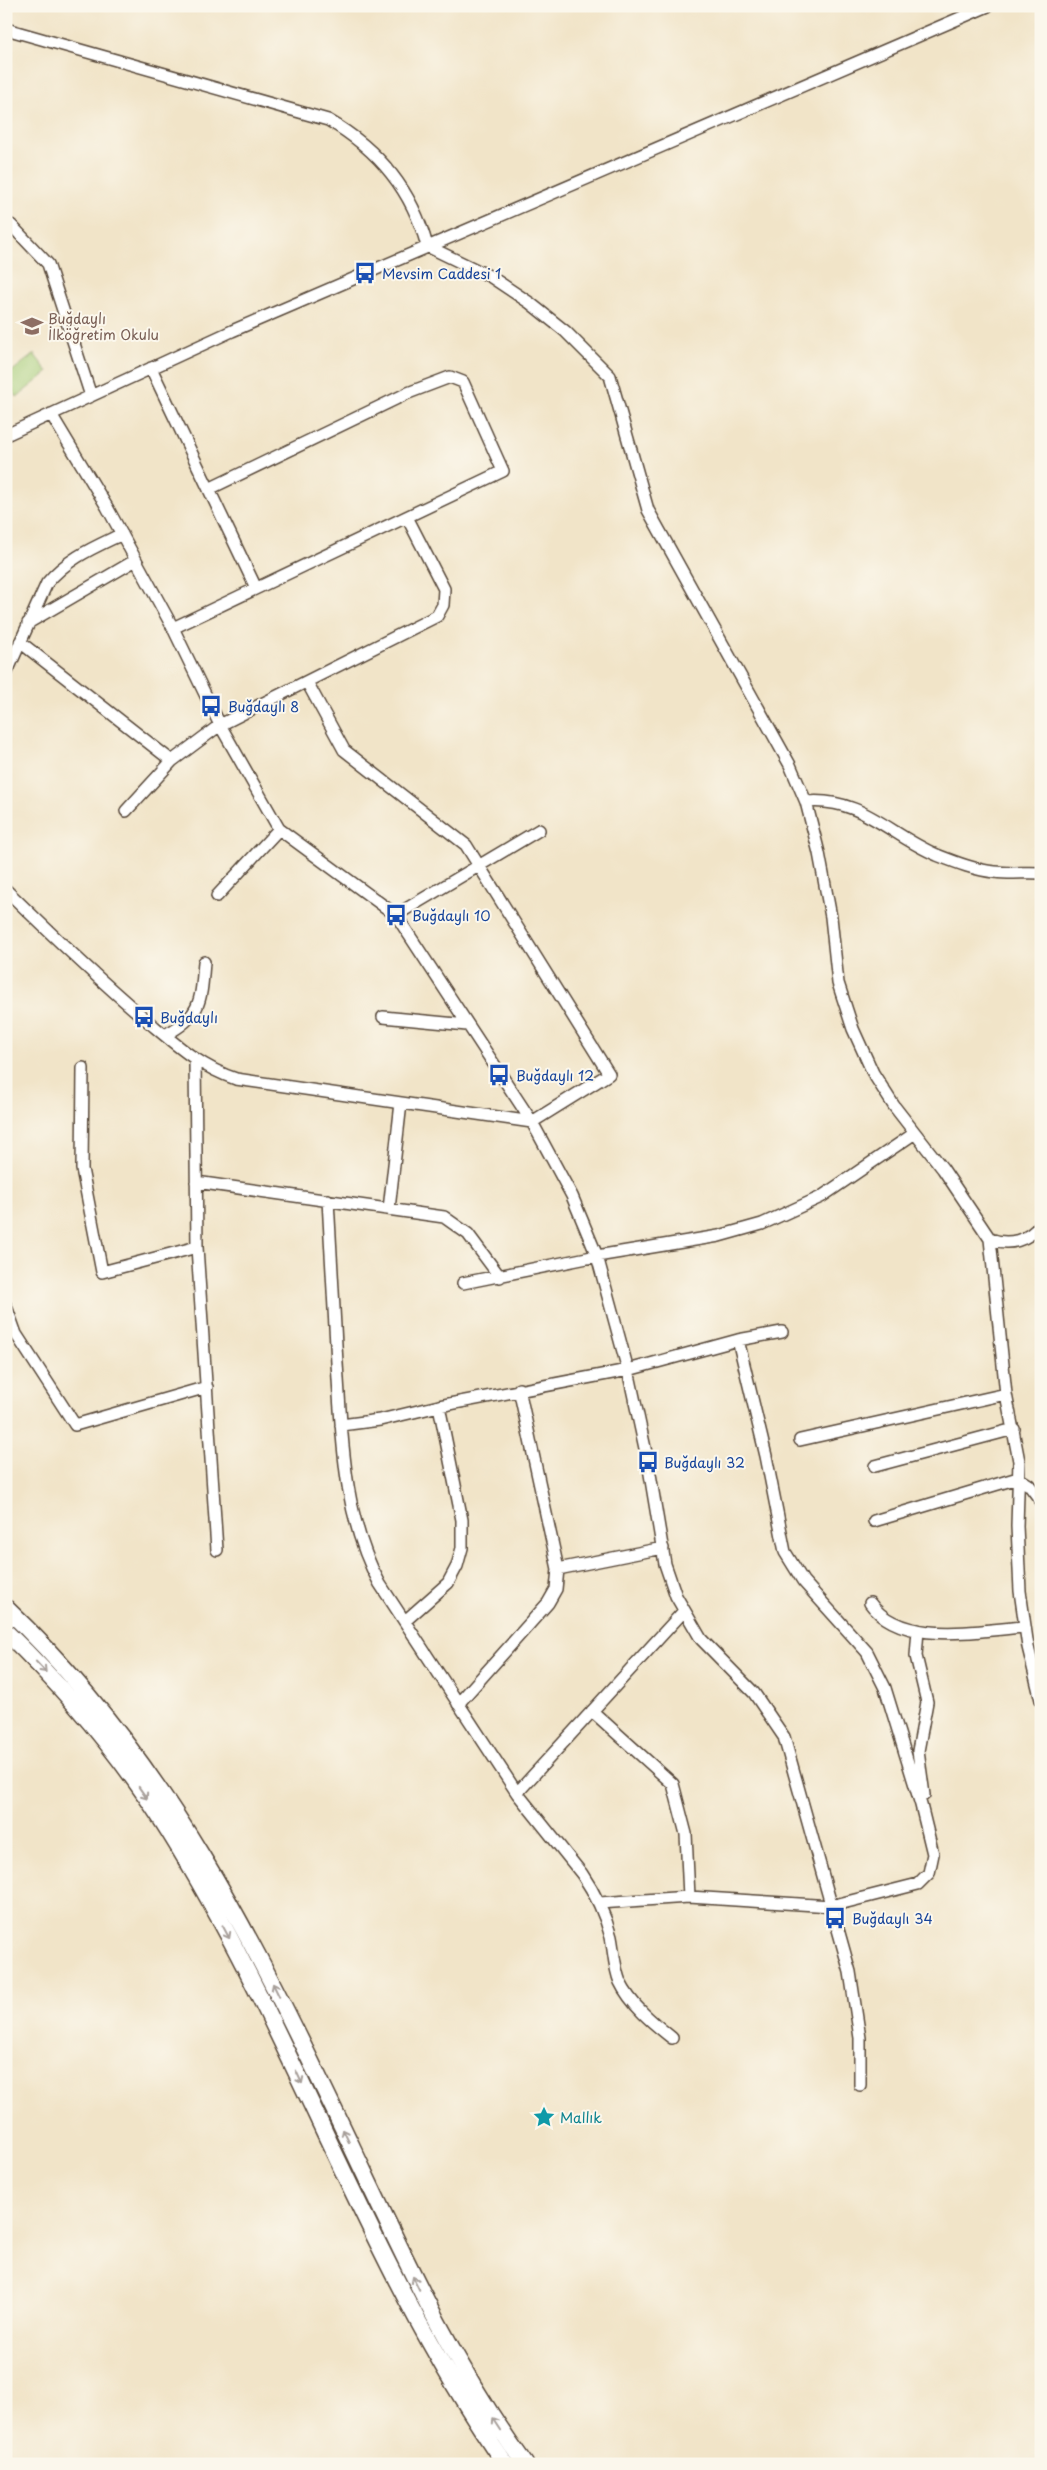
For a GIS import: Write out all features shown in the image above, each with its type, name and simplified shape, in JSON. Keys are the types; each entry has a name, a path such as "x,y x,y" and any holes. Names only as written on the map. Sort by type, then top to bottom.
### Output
{"highway":[{"path":"6,1608 74,1677 120,1733 167,1798 202,1854 258,1954 432,2314 483,2402 525,2464"},
{"path":"6,1632 62,1690 102,1738 146,1796 186,1860 260,1996 415,2319 451,2382 505,2464"}],"street":[{"path":"6,434 427,246 988,6"},
{"path":"6,29 328,120 364,145 396,177 418,217 427,246 470,265 530,303 570,336 610,376 648,510 790,765 806,802 826,884 838,983 845,1006 874,1073 894,1106 957,1188 990,1239 1006,1394 1014,1429 1018,1461 1018,1558 1024,1627 1041,1700"},
{"path":"6,229 10,225 48,264 90,396"},
{"path":"151,368 256,588"},
{"path":"173,628 503,471 463,382 450,377 408,393 209,489"},
{"path":"52,414 122,534 173,628 220,725 279,829 396,916 532,1122 572,1196 597,1256 628,1370 648,1462 662,1548 670,1580 683,1612 710,1650 759,1699 784,1737 854,1991 860,2038 860,2085"},
{"path":"126,811 172,761 220,725 432,620 441,611 445,600 444,589 407,517"},
{"path":"6,674 48,583 63,566 83,552 122,534"},
{"path":"28,623 136,560"},
{"path":"20,642 172,761"},
{"path":"6,890 115,993 195,1060 211,1070 236,1079 532,1122 609,1074 466,845 344,750 307,682"},
{"path":"806,802 831,802 857,808 923,848 975,868 995,872 1041,873"},
{"path":"217,896 279,829"},
{"path":"396,916 539,830"},
{"path":"165,1035 185,1023 198,1007 204,962"},
{"path":"383,1017 467,1025"},
{"path":"195,1060 198,1247 217,1550"},
{"path":"83,1068 82,1169 102,1272 198,1247"},
{"path":"389,1209 401,1104"},
{"path":"463,1283 597,1256 719,1236 782,1216 820,1197 915,1133"},
{"path":"196,1182 444,1216 468,1234 500,1276"},
{"path":"328,1200 341,1425 352,1512 360,1542 380,1584 517,1793 582,1874 599,1903 610,1935 615,1967 621,1984 640,2009 672,2038"},
{"path":"990,1239 1004,1242 1019,1241 1030,1235 1041,1224"},
{"path":"6,1306 16,1334 75,1425 207,1387"},
{"path":"341,1425 380,1420 519,1389 628,1370 738,1340 782,1332"},
{"path":"599,1903 689,1897 831,1906 918,1884 926,1878 931,1869 933,1854 921,1805 885,1688 875,1666 858,1640 803,1581 785,1552 766,1456 738,1340"},
{"path":"458,1704 548,1603 556,1589 558,1569 519,1389"},
{"path":"800,1440 1006,1394"},
{"path":"406,1621 448,1583 457,1566 462,1548 462,1520 439,1406"},
{"path":"875,1466 1014,1429"},
{"path":"874,1521 1018,1478 1029,1485 1041,1501"},
{"path":"558,1569 662,1548"},
{"path":"870,1603 886,1620 931,1633 1024,1627"},
{"path":"517,1793 683,1612"},
{"path":"918,1630 916,1656 927,1702 918,1751 919,1770 925,1798 921,1805"},
{"path":"592,1711 673,1784 686,1834 689,1897"}],"green space":[{"path":"34,354 48,372 17,397 6,383 6,376"}],"place":[{"name":"Mevsim Caddesi 1","path":"365,273"},
{"name":"Buğdaylı İlköğretim Okulu","path":"32,326"},
{"name":"Buğdaylı 8","path":"211,706"},
{"name":"Buğdaylı 10","path":"396,915"},
{"name":"Buğdaylı","path":"144,1017"},
{"name":"Buğdaylı 12","path":"499,1075"},
{"name":"Buğdaylı 32","path":"648,1462"},
{"name":"Buğdaylı 34","path":"835,1918"},
{"name":"Mallık","path":"544,2117"}]}
